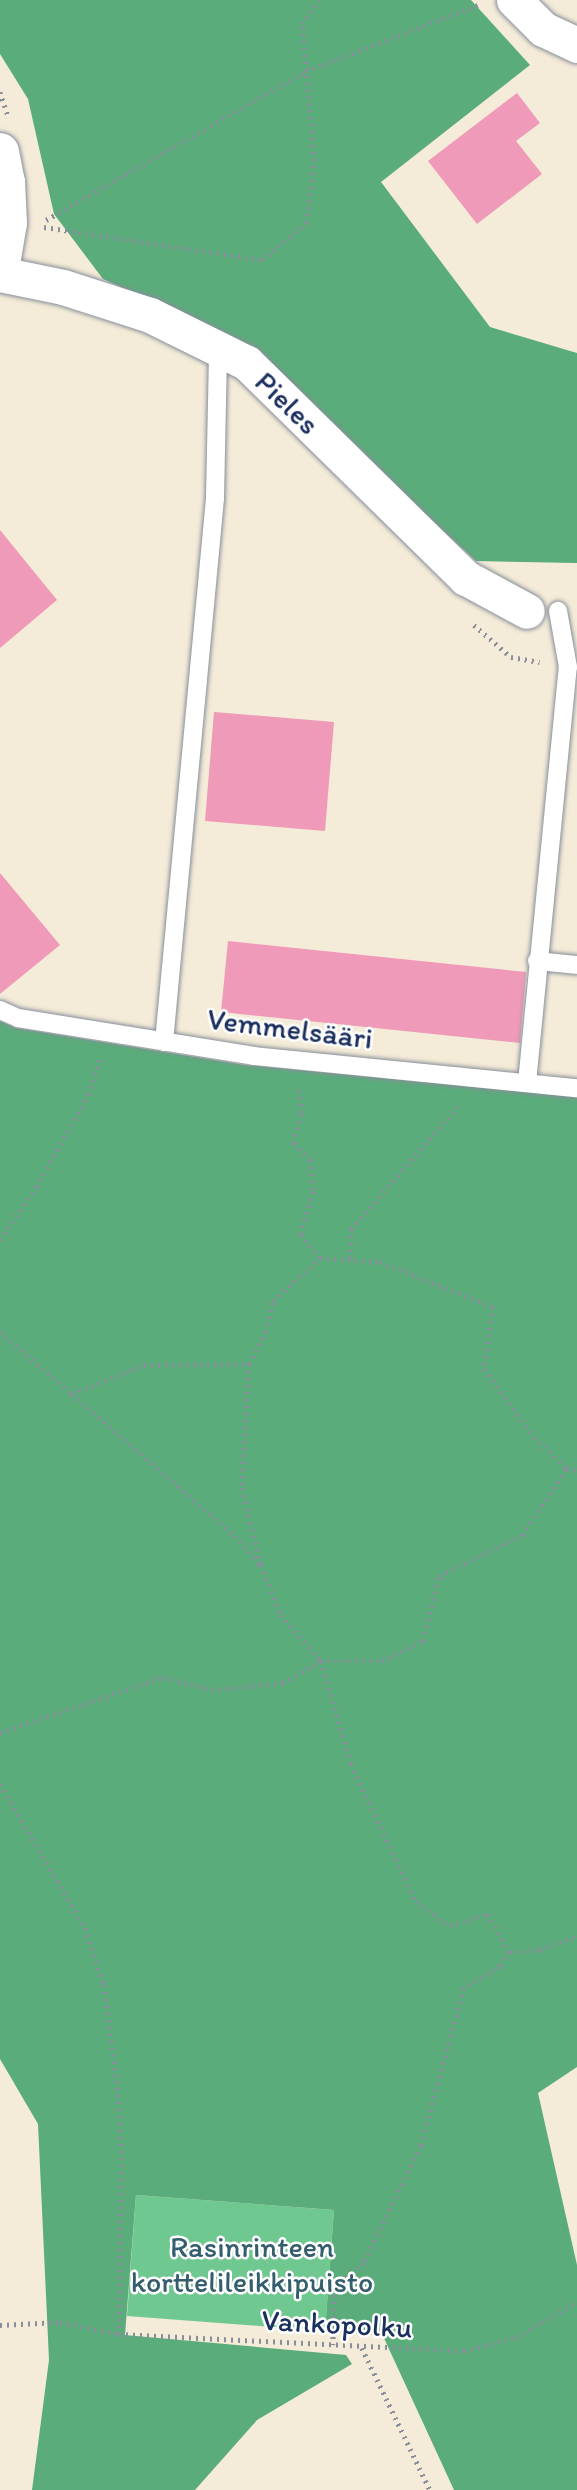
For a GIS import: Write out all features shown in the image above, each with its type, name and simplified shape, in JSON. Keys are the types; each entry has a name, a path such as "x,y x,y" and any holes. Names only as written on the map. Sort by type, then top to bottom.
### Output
{"street":[{"path":"514,0 543,29 577,44"},
{"path":"0,152 6,182 8,223 0,272"},
{"name":"Pieles","path":"0,272 63,287 150,315 247,363 466,578 543,611"}],"lane":[{"path":"164,1042 215,498 218,349"},
{"path":"521,1083 537,961 568,667 543,611"},
{"path":"537,961 577,965"},
{"name":"Vemmelsääri","path":"0,1010 18,1018 164,1042 295,1059 577,1088"}],"path":[{"path":"319,0 302,24 306,71 314,161 306,223 262,260 36,226 306,71 490,0"},
{"path":"0,1240 36,1187 88,1095 108,1033"},
{"path":"295,1059 301,1113 293,1143 310,1160 313,1190 300,1234 320,1258"},
{"path":"350,1259 351,1229 457,1106 521,1083"},
{"path":"509,1952 488,1914 450,1926 416,1902 351,1764 321,1661 281,1615 261,1566 242,1488 249,1364 265,1332 272,1301 320,1258 380,1262 493,1307 484,1368 534,1437 567,1468 577,1470"},
{"path":"0,1332 235,1536 261,1566"},
{"path":"72,1394 144,1365 249,1364"},
{"path":"0,1733 164,1677 211,1689 283,1683 321,1661 382,1661 423,1641 439,1576 522,1535 567,1468"},
{"path":"0,1784 85,1928 104,1985 117,2081 122,2158 124,2211 119,2334"},
{"path":"509,1952 540,1950 577,1936"},
{"path":"333,2345 335,2288 364,2263 421,2146 464,1988 500,1967 509,1952"},
{"name":"Vankopolku","path":"0,2325 60,2322 119,2334 464,2351 517,2337 577,2302"},
{"path":"362,2348 430,2490"}],"green space":[{"path":"0,0 471,0 530,65 381,182 490,327 577,353 577,563 476,561 232,336 103,279 54,214 28,99 0,54"},
{"path":"0,1021 16,1028 245,1065 577,1097 577,2067 538,2093 577,2265 577,2490 454,2490 383,2336 325,2331 334,2210 136,2195 125,2335 346,2355 352,2364 257,2420 195,2490 32,2490 49,2360 38,2124 0,2059"},
{"name":"Rasinrinteen korttelileikkipuisto","path":"136,2195 334,2210 325,2331 127,2316"}],"building":[{"path":"517,93 540,123 516,141 542,174 477,224 428,161"},
{"path":"0,530 57,600 0,648"},
{"path":"214,712 334,722 325,831 205,821"},
{"path":"0,873 60,945 0,994"},
{"path":"228,941 526,972 520,1043 221,1012"}]}
